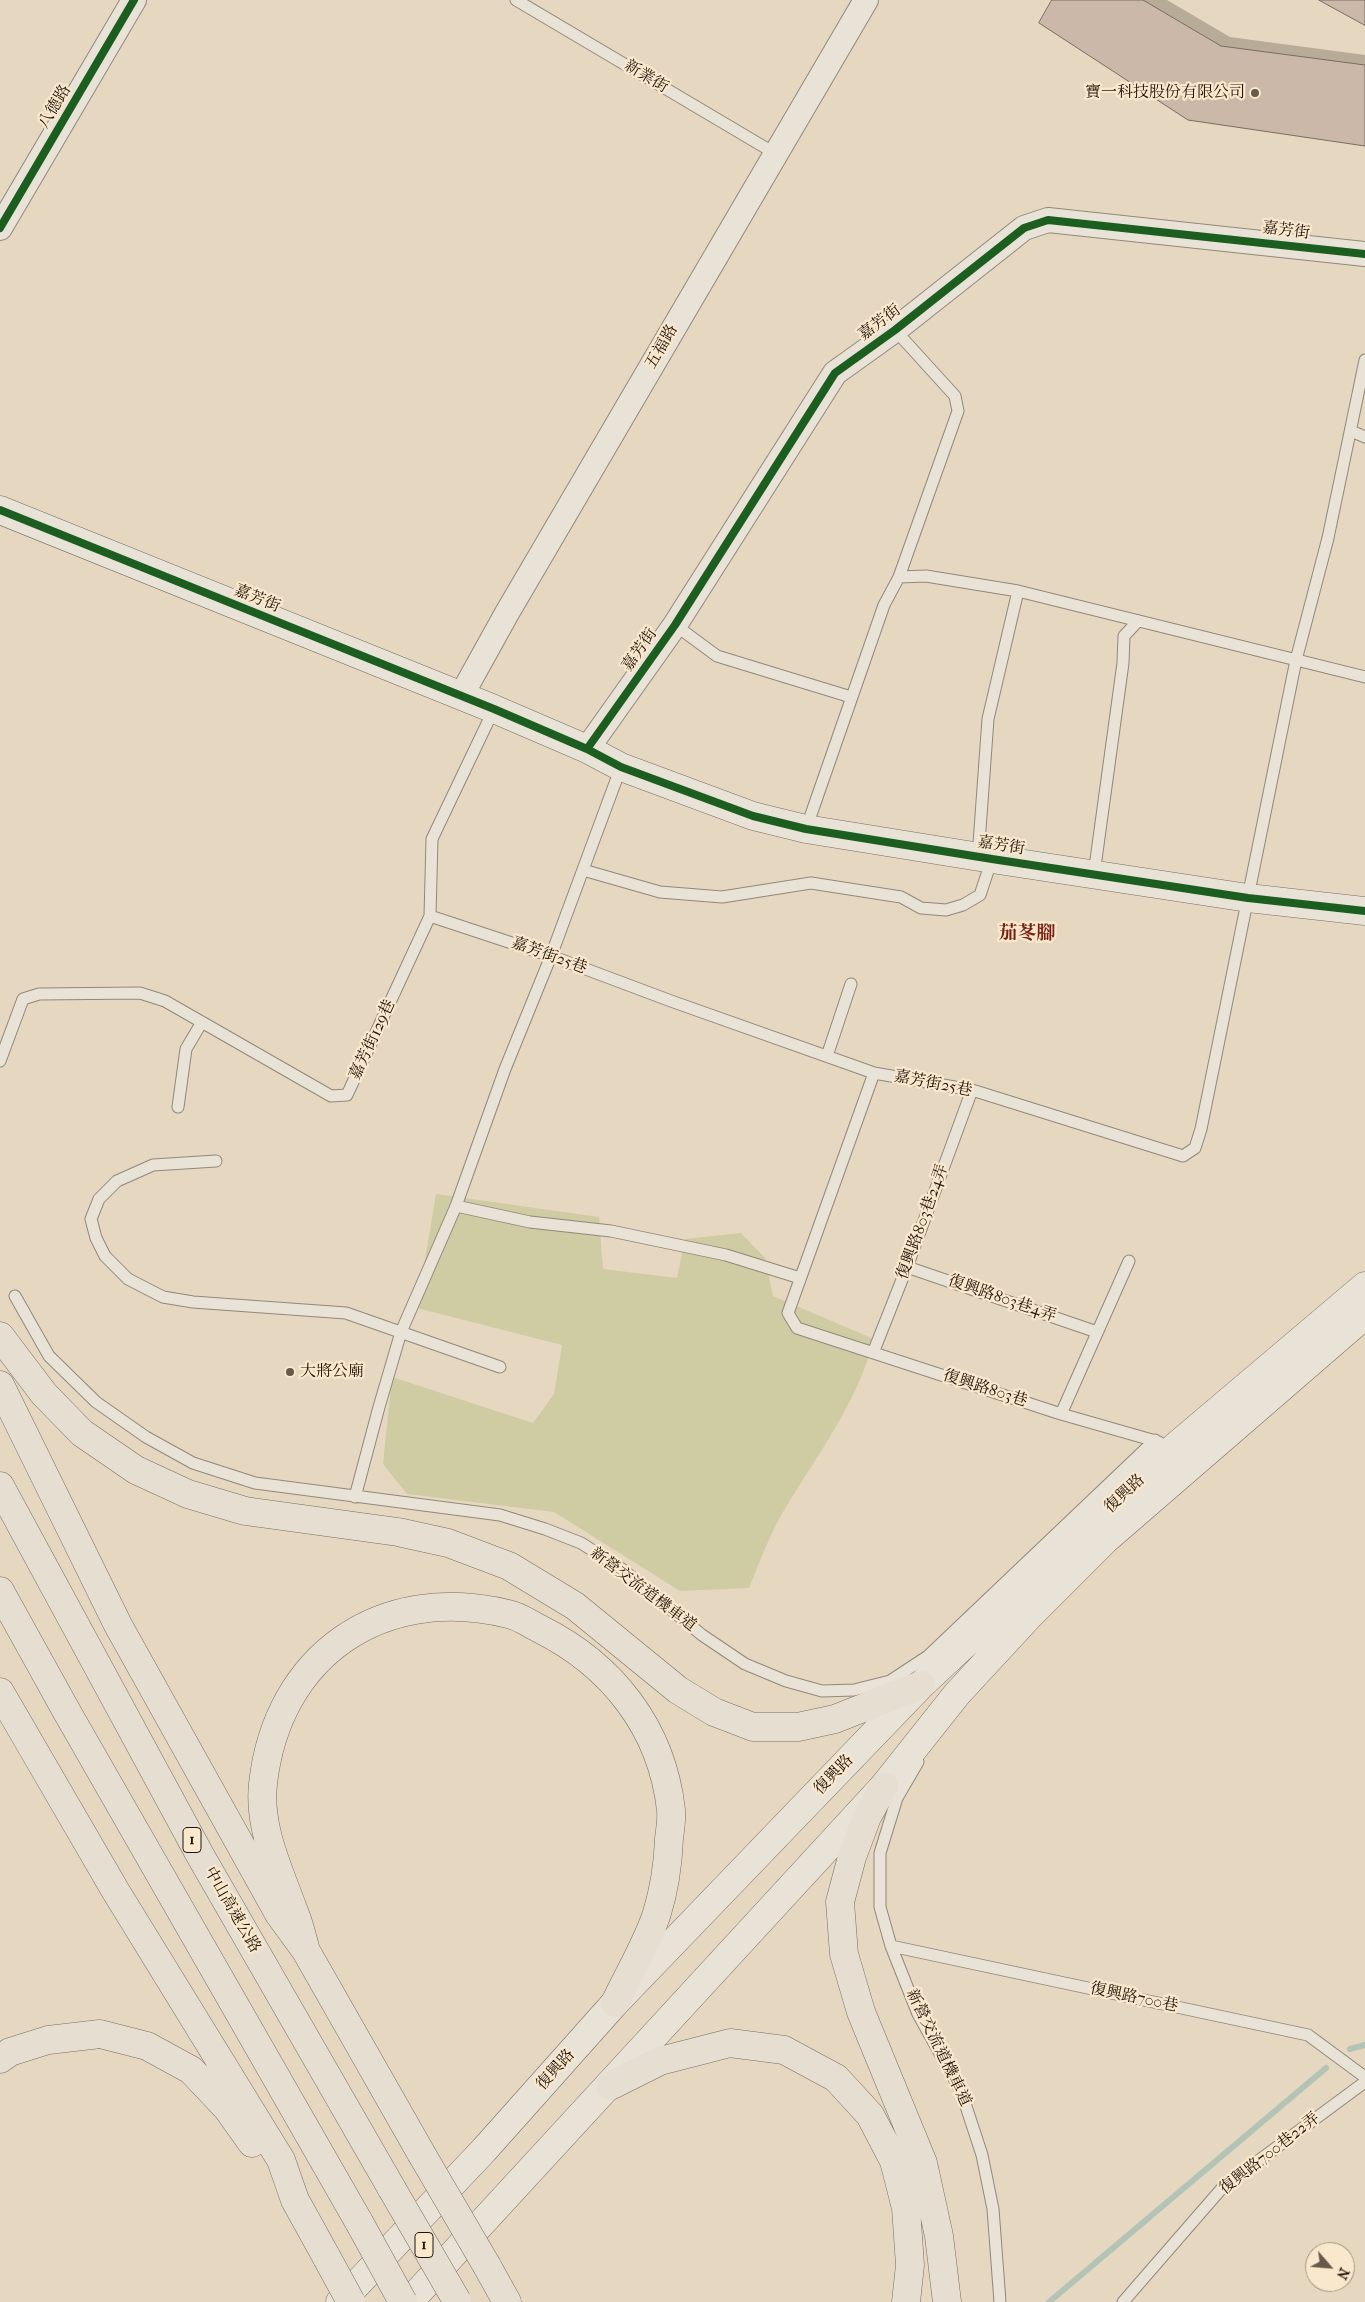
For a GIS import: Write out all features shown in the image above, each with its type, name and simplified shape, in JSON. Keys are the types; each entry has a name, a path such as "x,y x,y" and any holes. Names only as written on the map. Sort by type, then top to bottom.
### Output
{"highway":[{"path":"0,1336 44,1394 82,1433 136,1470 188,1494 245,1511 398,1532 448,1543 509,1566 575,1606 678,1690 714,1712 753,1727 798,1727 835,1719 921,1685"},
{"path":"0,1385 118,1625 279,1914 306,1952 507,2302"},
{"name":"中山高速公路","path":"0,1486 200,1855 457,2302"},
{"path":"0,1591 403,2302"},
{"path":"306,1952 294,1910 279,1875 268,1832 262,1786 271,1740 290,1696 313,1664 346,1635 391,1615 431,1607 474,1607 511,1614 558,1638 591,1662 618,1688 642,1719 662,1764 671,1812 668,1863 657,1913 615,2003"},
{"path":"0,1692 115,1890 281,2160 295,2200"},
{"path":"884,1786 867,1817 852,1857 840,1902 844,1954 861,2012 923,2163 939,2236 946,2302"},
{"path":"0,2059 10,2052 48,2040 100,2034 147,2046 191,2070 227,2108 295,2200 351,2302"},
{"path":"610,2086 660,2061 730,2043 784,2050 836,2078 870,2115 894,2161 906,2208 910,2265 906,2302"}],"main road":[{"name":"嘉芳街","path":"0,510 494,709 587,749 621,767 753,816 806,829 985,858 1248,898 1365,911"},
{"name":"復興路","path":"340,2302 484,2150 615,2003 921,1685 1165,1443 1365,1286"},
{"name":"復興路","path":"409,2302 610,2086 884,1786 957,1694 1030,1615 1105,1540 1365,1315"}],"street":[{"name":"八德路","path":"0,228 134,0"},
{"name":"五福路","path":"461,696 512,604 866,0"},
{"name":"嘉芳街","path":"587,749 674,625 835,373 895,330 1024,228 1048,220 1365,254"}],"lane":[{"name":"新業街","path":"516,0 776,154"},
{"path":"806,829 884,605 899,577 958,411 955,396 895,330"},
{"path":"1248,898 1296,660 1328,538 1365,360"},
{"path":"1351,431 1365,436"},
{"path":"899,577 926,576 1018,591 1365,677"},
{"path":"583,870 660,892 722,897 811,883 901,897 921,908 946,910 963,905 980,895 985,858 988,720 1018,591"},
{"path":"1094,874 1123,663 1124,636 1138,621"},
{"path":"674,625 718,656 851,696"},
{"name":"嘉芳街129巷","path":"0,1061 23,999 39,994 140,994 165,1001 331,1096 347,1095 430,916 432,839 494,709"},
{"path":"355,1497 401,1332 456,1206 505,1069 551,956 621,767"},
{"name":"嘉芳街25巷","path":"430,916 551,956 874,1073 972,1090 1183,1156 1195,1148 1248,898"},
{"path":"827,1056 851,984"},
{"path":"178,1107 186,1048 202,1022"},
{"path":"456,1206 530,1222 612,1232 726,1255 800,1278 874,1073"},
{"name":"復興路803巷24弄","path":"873,1353 907,1267 972,1090"},
{"path":"216,1161 153,1166 117,1181 99,1199 91,1219 96,1238 105,1256 128,1279 163,1297 193,1302 346,1313 500,1367"},
{"path":"1062,1414 1128,1261"},
{"name":"復興路803巷4弄","path":"907,1267 1097,1332"},
{"name":"復興路803巷","path":"800,1278 788,1313 797,1328 1062,1414 1165,1443"},
{"name":"新營交流道機車道","path":"15,1296 49,1356 96,1402 146,1437 193,1463 255,1483 500,1515 554,1532 580,1543 622,1569 702,1634 745,1664 786,1681 822,1691 854,1690 890,1681 928,1656 1165,1443"},
{"name":"新營交流道機車道","path":"957,1694 897,1798 880,1853 880,1907 890,1946 918,2014 962,2091 982,2155 993,2209 1000,2302"},
{"name":"復興路700巷","path":"890,1946 1308,2035 1365,2078"},
{"name":"復興路700巷22弄","path":"1123,2302 1223,2187 1365,2082"}],"shaded area":[{"path":"436,1194 599,1217 603,1269 677,1278 685,1239 741,1233 765,1258 773,1296 874,1339 857,1387 832,1433 778,1521 749,1588 680,1591 554,1512 407,1494 383,1464 392,1377 533,1423 554,1394 562,1345 417,1308"}],"building":[{"name":"寶一科技股份有限公司","path":"1052,0 1143,0 1221,46 1365,65 1365,146 1188,120 1039,23"},
{"path":"1319,0 1365,0 1365,25"}],"waterway":[{"path":"1350,2049 1365,2045"},
{"path":"1049,2302 1326,2068"}],"cycle path":[{"path":"0,228 134,0"},
{"path":"587,749 675,625 835,373 895,330 1024,228 1048,220 1365,254"},
{"path":"0,510 494,709 587,749 621,767 753,816 806,829 992,859 1248,898 1365,911"}],"place":[{"name":"寶一科技股份有限公司","path":"1255,93"},
{"name":"大將公廟","path":"290,1372"}],"district":[{"name":"茄苳腳","path":"1027,934"}]}
